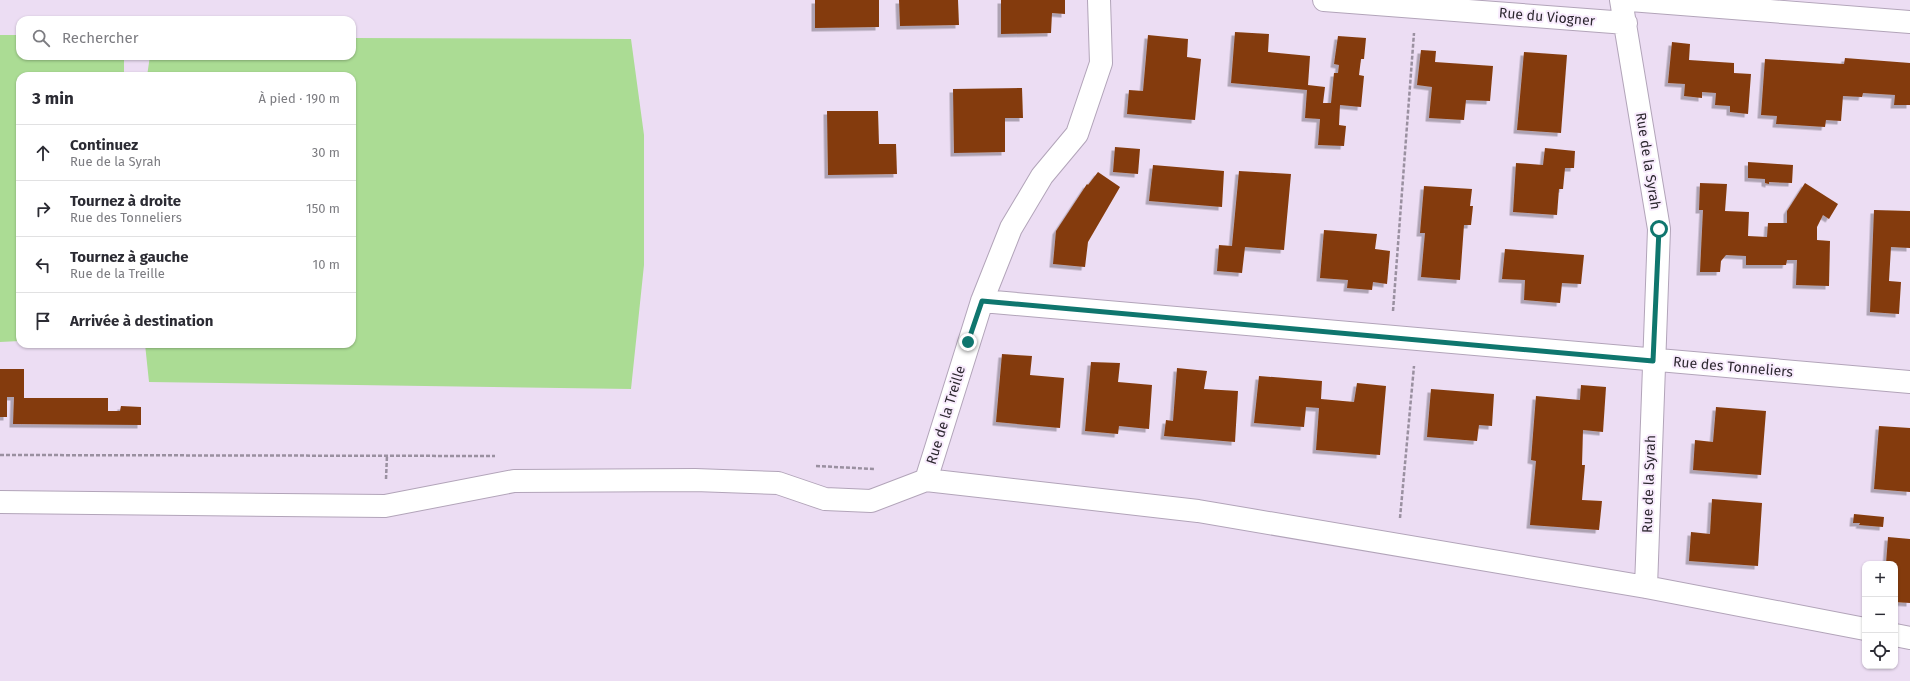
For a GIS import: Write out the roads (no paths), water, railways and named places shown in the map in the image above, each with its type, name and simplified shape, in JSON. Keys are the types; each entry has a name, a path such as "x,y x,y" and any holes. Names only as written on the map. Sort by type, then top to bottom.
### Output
{"street":[{"name":"Rue de la Treille","path":"926,480 982,301 1011,228 1042,176 1077,134 1101,63 1099,0"},
{"name":"Rue du Viogner","path":"1324,0 1626,23"},
{"name":"Rue de la Syrah","path":"1621,0 1659,229 1653,361 1646,587"},
{"path":"1630,0 1910,22"},
{"name":"Rue des Tonneliers","path":"982,301 1653,361 1910,382"},
{"path":"0,502 385,506 514,480 695,480 778,483 825,499 871,501 926,480 1198,511 1646,587 1862,628"},
{"path":"1898,636 1910,638"}]}
